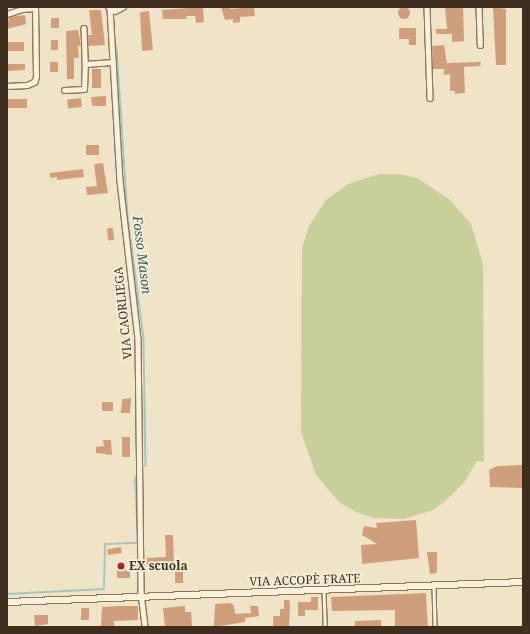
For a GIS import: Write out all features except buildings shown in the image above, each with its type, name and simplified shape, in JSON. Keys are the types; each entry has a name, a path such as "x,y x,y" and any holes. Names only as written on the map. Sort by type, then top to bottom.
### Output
{"main road":[{"path":"110,8 121,9"},
{"name":"VIA ACCOPÈ FRATE","path":"7,602 523,582"}],"street":[{"path":"427,7 430,98"},
{"path":"479,7 480,45"},
{"path":"7,14 22,9 35,8 36,77 34,82 27,85 7,86"},
{"name":"VIA CAORLIEGA","path":"110,8 113,21 113,62 120,181 138,338 142,596 144,627"},
{"name":"VIA CAORLIEGA","path":"113,21 121,9"},
{"path":"64,90 84,89 84,28"},
{"path":"85,64 113,62"}],"lane":[{"path":"434,586 435,627"},
{"path":"324,590 325,627"}],"green space":[{"path":"379,174 399,174 417,178 449,199 471,224 483,264 484,462 477,461 464,483 433,510 404,519 375,518 358,513 339,502 316,475 301,432 302,247 309,226 326,200 348,184"}],"waterway":[{"name":"Fosso Mason","path":"117,47 128,217 144,339 146,466"},
{"name":"Fosso Mason","path":"7,594 104,589 105,544 138,543 135,477"}],"place":[{"name":"EX scuola","path":"121,566"}]}
